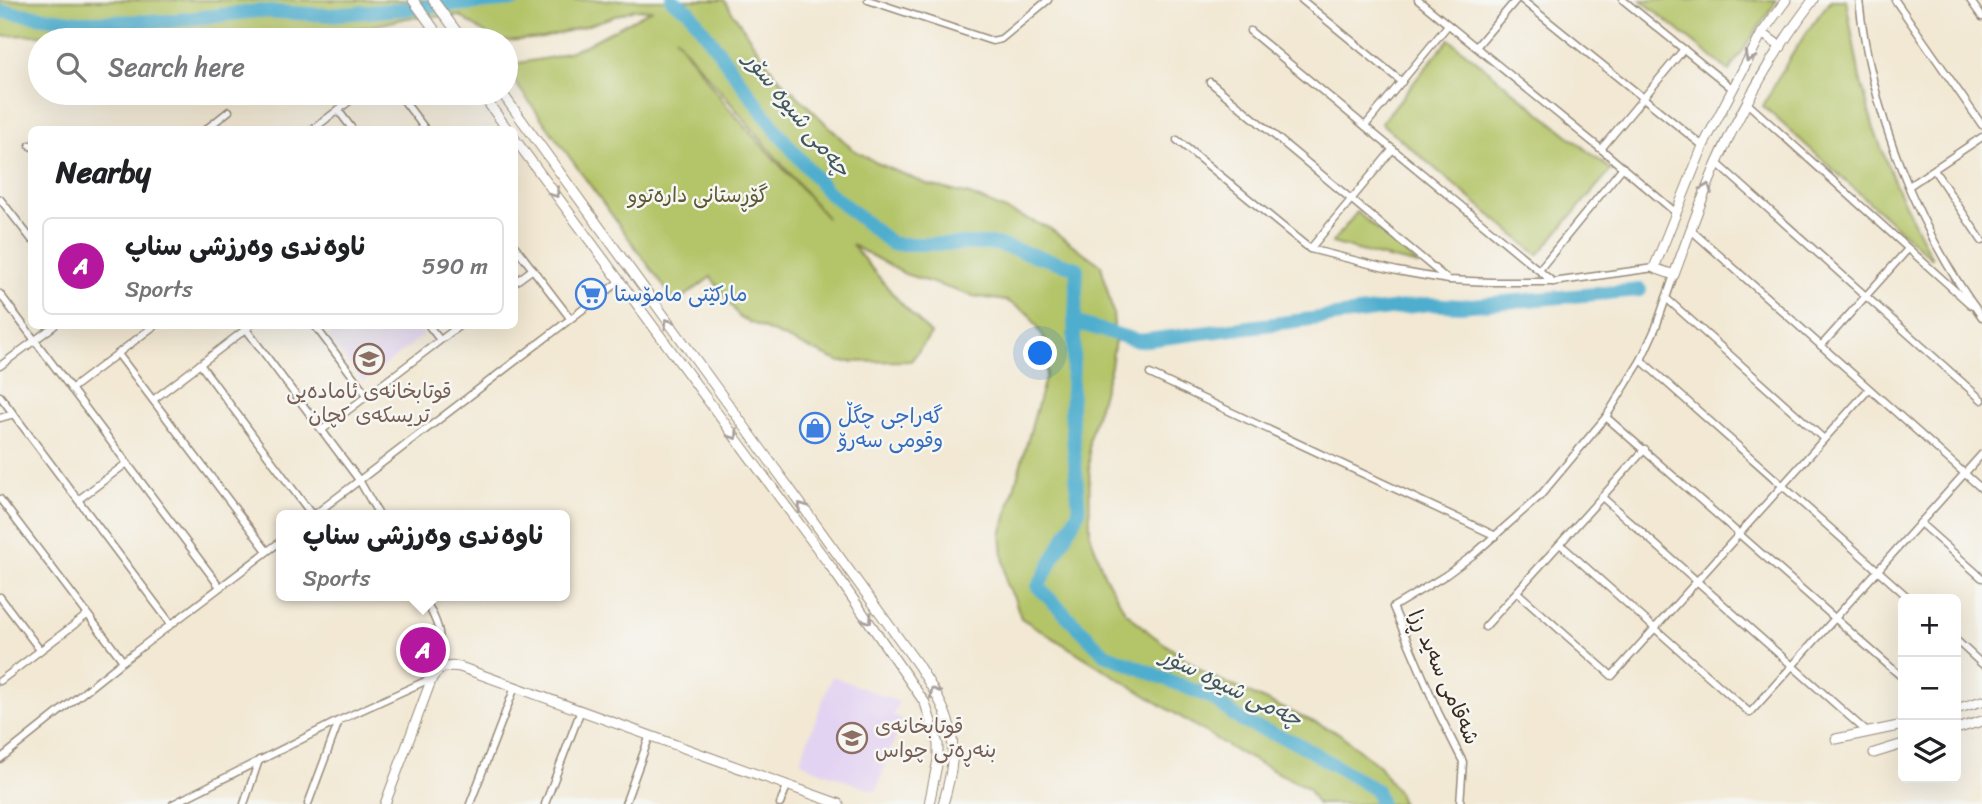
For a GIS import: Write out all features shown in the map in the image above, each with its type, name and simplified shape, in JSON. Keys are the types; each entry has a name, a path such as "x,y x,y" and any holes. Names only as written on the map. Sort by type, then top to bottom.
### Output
{"main road":[{"path":"413,0 432,28"},
{"path":"433,0 455,28"},
{"path":"1786,0 1762,33 1703,146 1654,268 1674,275 1717,163 1781,47 1813,0"},
{"path":"1762,33 1781,47"},
{"path":"490,105 505,126"},
{"path":"511,105 898,636 938,698 948,719 953,744 952,765 943,804"},
{"path":"518,143 831,567 925,703 938,744 938,760 929,804"},
{"path":"718,413 727,405"},
{"path":"387,803 432,678 437,671 452,666 839,804"},
{"path":"1961,707 1982,701"},
{"path":"1961,727 1982,721"},
{"path":"1836,738 1898,725"},
{"path":"1874,753 1898,745"}],"street":[{"path":"868,0 992,41 1001,39 1048,0"},
{"path":"1302,0 1402,82"},
{"path":"1418,0 1675,212"},
{"path":"1476,47 1516,0"},
{"path":"1522,0 1703,146"},
{"path":"1623,0 1732,89"},
{"path":"1859,0 1872,75 1909,186 1951,270 1981,315"},
{"path":"1895,0 1982,125"},
{"path":"1970,0 1982,17"},
{"path":"1366,126 1448,25"},
{"path":"1250,31 1553,282"},
{"path":"1601,149 1684,49"},
{"path":"1210,82 1449,280"},
{"path":"1748,104 1981,315"},
{"path":"317,126 344,105"},
{"path":"407,105 423,126"},
{"path":"338,110 350,126"},
{"path":"210,126 229,111"},
{"path":"1909,186 1982,137"},
{"path":"1177,140 1310,249 1397,271 1449,280 1553,282 1654,268"},
{"path":"1310,249 1393,149"},
{"path":"1717,163 1982,400"},
{"path":"1539,270 1623,167"},
{"path":"1934,170 1982,241"},
{"path":"0,199 28,235"},
{"path":"1690,230 1982,489"},
{"path":"1822,346 1908,249"},
{"path":"518,250 570,318"},
{"path":"518,280 533,269"},
{"path":"1150,374 1496,536 1540,496 1606,416 1641,360 1674,275"},
{"path":"320,510 620,281"},
{"path":"0,294 220,587"},
{"path":"1666,298 1824,439"},
{"path":"0,366 50,329"},
{"path":"71,389 150,329"},
{"path":"153,400 245,329"},
{"path":"249,329 359,480 376,510"},
{"path":"318,329 367,395"},
{"path":"431,329 440,340"},
{"path":"322,430 455,329"},
{"path":"118,354 267,551"},
{"path":"1641,360 1904,594"},
{"path":"200,364 309,510"},
{"path":"1517,592 1612,676 1869,389"},
{"path":"0,396 171,624"},
{"path":"0,418 13,414"},
{"path":"1606,416 1898,674"},
{"path":"1485,627 1645,449"},
{"path":"1560,544 1750,713 1982,454"},
{"path":"78,500 127,463"},
{"path":"1602,496 1867,732"},
{"path":"0,499 123,662"},
{"path":"1920,523 1982,578"},
{"name":"شەقامی سەید ڕزا","path":"1460,804 1463,762 1438,712 1393,607 1446,575 1496,536"},
{"path":"0,759 276,545"},
{"path":"0,597 3,607 40,650"},
{"path":"173,804 340,720 432,678 441,637 435,617 426,601"},
{"path":"0,681 86,614"},
{"path":"1961,645 1982,664"},
{"path":"470,804 515,687"},
{"path":"545,804 581,710"},
{"path":"308,804 340,720"},
{"path":"625,804 650,735"},
{"path":"244,804 259,760"},
{"path":"780,804 787,786"}],"shaded area":[{"name":"قوتابخانەی ئامادەیی تریسکەی کچان","path":"337,329 419,329 424,335 363,382 327,336"},
{"name":"قوتابخانەی بنەڕەتی چواس","path":"832,676 899,702 893,715 902,719 876,792 802,762 801,758"}],"green space":[{"name":"گۆڕستانی دارەتوو","path":"0,0 724,0 774,73 851,148 877,163 929,185 970,195 1049,228 1101,265 1113,313 1115,340 1111,366 1089,439 1090,534 1104,574 1125,611 1151,634 1208,675 1339,733 1379,766 1399,794 1402,804 1317,804 1308,788 1237,752 1021,618 1006,584 1001,535 1046,375 1048,345 1029,314 1007,301 973,296 905,274 852,245 898,300 931,334 911,361 840,362 740,318 711,277 676,303 518,86 518,63 554,57 584,46 651,10 635,9 543,38 518,40 518,28 478,28 460,16 407,18 360,28 28,28 28,35 0,36","holes":["675,37 827,218 728,107"]},
{"path":"1641,0 1777,0 1729,71"},
{"path":"1831,0 1846,0 1860,78 1874,129 1896,186 1932,259 1763,106 1794,52"},
{"path":"1449,39 1611,170 1538,255 1381,123"},
{"path":"1357,212 1419,265 1332,243"}],"waterway":[{"name":"چەمی شیوە سۆر","path":"0,11 79,22 168,21 258,11 329,15 515,0"},
{"name":"چەمی شیوە سۆر","path":"672,0 689,11 778,133 827,191 892,244 996,244 1077,268 1071,411 1079,511 1038,587 1105,654 1212,698 1243,722 1297,743 1376,790 1381,804"},
{"path":"1074,322 1139,341 1429,304 1460,306 1640,290"}],"place":[{"name":"مارکێتی مامۆستا","path":"591,294"},
{"name":"قوتابخانەی ئامادەیی تریسکەی کچان","path":"369,359"},
{"name":"گەراجی چگڵ وقومی سەرۆ","path":"815,428"},
{"name":"ناوەندی وەرزشی سناپ","path":"423,650"},
{"name":"قوتابخانەی بنەڕەتی چواس","path":"852,738"}]}
